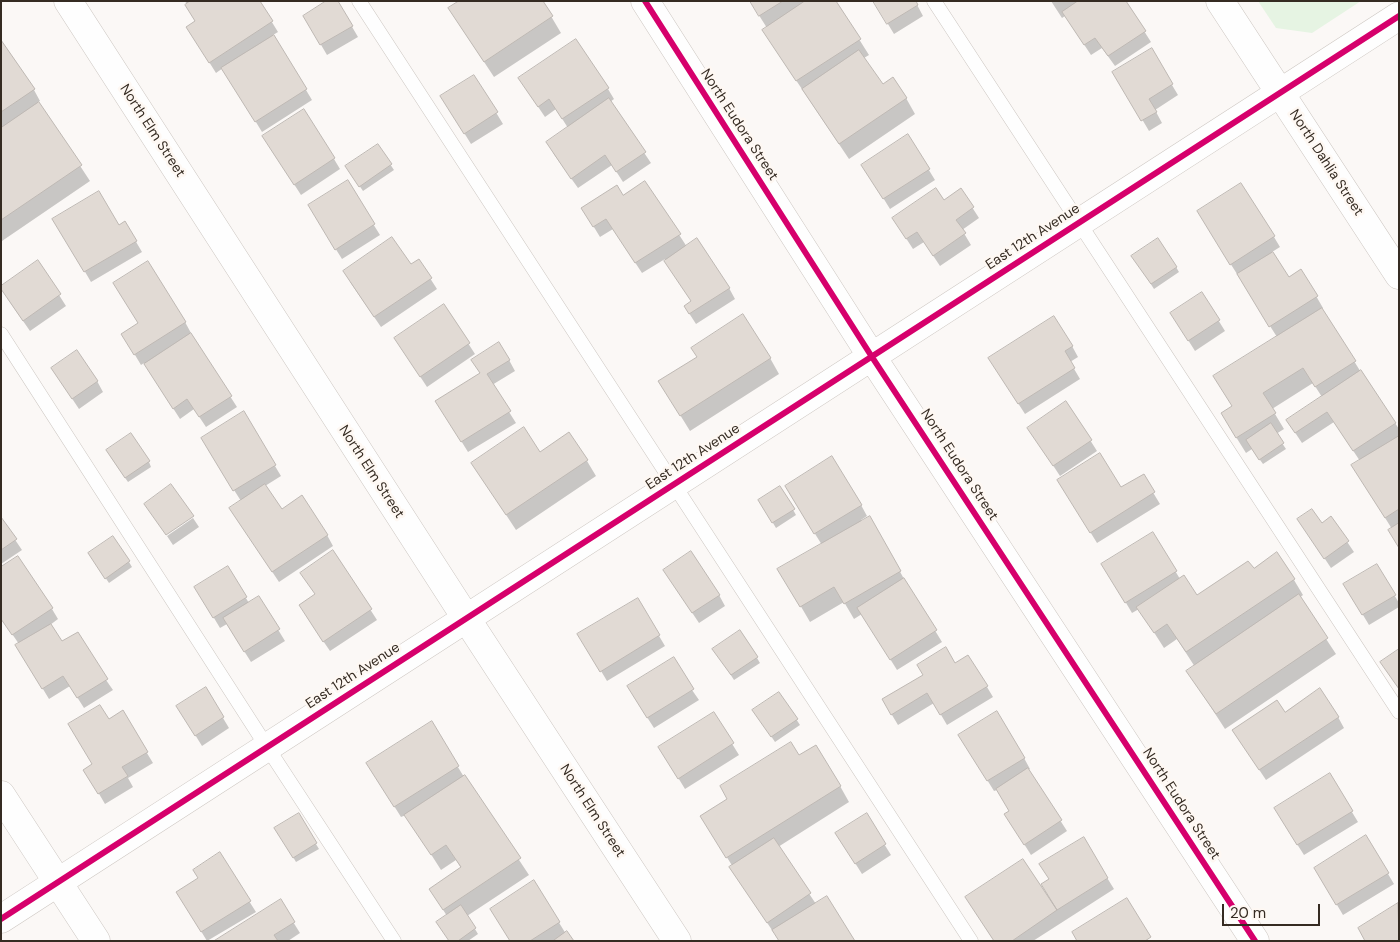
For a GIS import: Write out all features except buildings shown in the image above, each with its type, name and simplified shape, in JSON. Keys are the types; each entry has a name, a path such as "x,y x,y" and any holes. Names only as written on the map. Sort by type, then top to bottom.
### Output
{"street":[{"name":"North Elm Street","path":"68,1 677,941"},
{"name":"North Eudora Street","path":"645,1 872,357 1255,941"},
{"name":"North Dahlia Street","path":"1220,1 1399,275"},
{"name":"East 12th Avenue","path":"1,919 1399,16"},
{"path":"1,795 96,941"}],"lane":[{"path":"359,1 971,941"},
{"path":"934,1 1399,712"},
{"path":"1,334 394,941"}],"green space":[{"path":"1258,1 1361,1 1312,33 1276,28"}],"cycle path":[{"path":"645,1 872,357 1255,941"},
{"path":"1,919 1399,16"}]}
